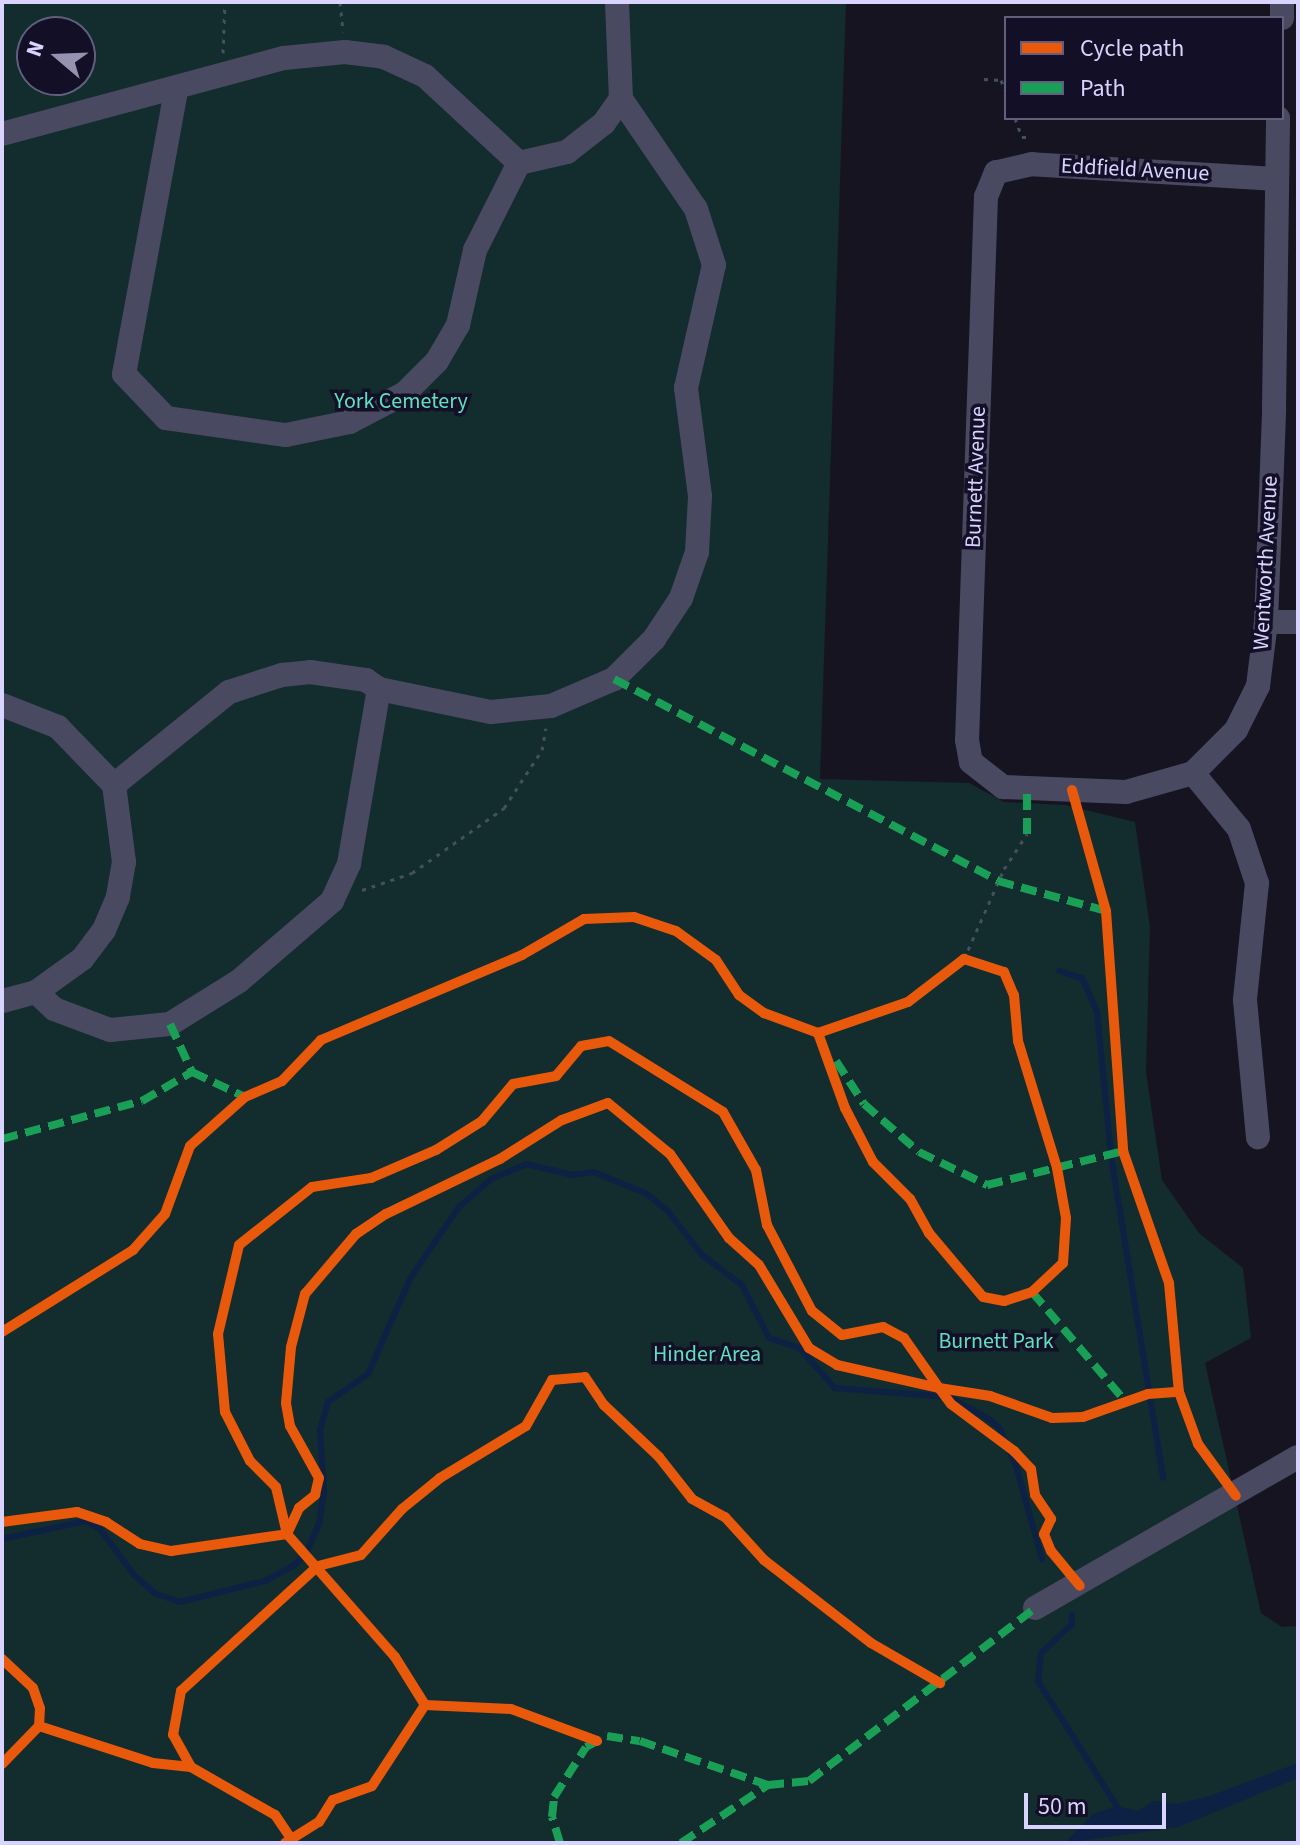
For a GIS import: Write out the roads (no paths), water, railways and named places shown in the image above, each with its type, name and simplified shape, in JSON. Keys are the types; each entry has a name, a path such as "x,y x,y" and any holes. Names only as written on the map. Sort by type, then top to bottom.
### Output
{"street":[{"path":"114,785 229,692 282,675 310,672 366,680 379,689 491,712 551,706 614,679 654,639 681,598 697,552 700,496 686,388 712,287 711,246 696,209 621,99 617,2"},
{"path":"2,134 176,91 284,58 345,52 384,57 425,76 519,163"},
{"path":"176,91 124,374 166,418 286,435 350,422 405,393 437,361 458,325 475,250 519,163"},
{"path":"519,163 567,152 604,123 621,99"},
{"name":"Wentworth Avenue","path":"986,778 1003,787 1126,792 1193,773 1236,730 1258,686 1266,622 1278,120"},
{"name":"Eddfield Avenue","path":"996,172 1032,164 1275,179"},
{"name":"Burnett Avenue","path":"986,778 971,762 967,740 986,197 996,172"},
{"path":"1266,622 1298,622"},
{"path":"36,992 54,1009 110,1030 170,1024 239,981 332,901 349,864 379,689"},
{"path":"2,705 58,727 114,785 124,862 118,897 104,930 82,959 36,992 2,1001"},
{"path":"1193,773 1239,829 1257,883 1245,1000 1258,1137"},
{"path":"1035,1608 1298,1457"}],"water":[{"path":"1298,1763 1298,1778 1178,1827 1065,1843 1093,1814 1116,1806 1138,1811 1153,1801 1175,1804 1207,1797"}],"waterway":[{"path":"1059,971 1082,978 1097,1012 1111,1156 1163,1478"},
{"path":"2,1539 86,1521 100,1529 134,1575 156,1594 180,1602 265,1581 293,1566 306,1554 319,1523 324,1491 320,1430 328,1402 368,1374 411,1277 459,1207 491,1179 526,1164 573,1175 594,1172 647,1194 667,1210 702,1255 742,1285 769,1338 799,1348 835,1388 949,1397 989,1419 1000,1429 1016,1466 1042,1559"},
{"path":"1072,1614 1072,1624 1041,1653 1038,1681 1121,1813"}],"park label":[{"name":"York Cemetery","path":"401,402"},
{"name":"Burnett Park","path":"996,1342"},
{"name":"Hinder Area","path":"707,1355"}]}
